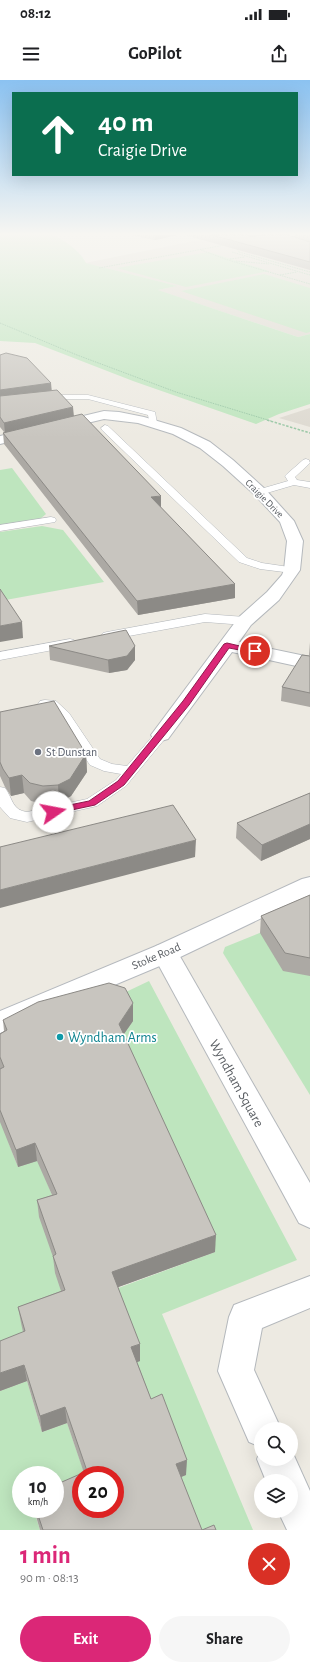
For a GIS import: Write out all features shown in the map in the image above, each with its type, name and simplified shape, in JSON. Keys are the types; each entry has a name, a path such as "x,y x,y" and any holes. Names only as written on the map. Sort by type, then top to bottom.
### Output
{"street":[{"name":"Craigie Drive","path":"0,440 104,415 119,416 153,423 177,431 206,445 260,492 287,521 295,541 292,570"},
{"path":"161,735 245,621 273,596 292,570 309,572"},
{"path":"227,645 310,663"},
{"name":"Stoke Road","path":"0,1022 165,953 310,885"},
{"name":"Wyndham Square","path":"165,953 310,1213"},
{"path":"259,1422 236,1371 246,1317 310,1292"},
{"path":"298,1510 307,1530"}],"lane":[{"path":"38,398 88,397 152,414 153,423"},
{"path":"105,428 243,560 260,566 292,570"},
{"path":"293,482 290,476 306,462"},
{"path":"260,492 281,487 293,482 310,485"},
{"path":"0,528 51,520"},
{"path":"99,638 205,618 245,621"},
{"path":"0,656 84,641"},
{"path":"31,706 51,704 64,716 95,762 108,768 130,771"},
{"path":"0,791 6,804 15,815 27,817 92,803 121,783 161,735"}],"path":[{"path":"0,323 77,355 176,392 310,433"}],"shaded area":[{"path":"195,303 310,303 310,334 298,337"},
{"path":"310,408 310,427 279,418"}],"green space":[{"path":"0,303 196,303 298,337 310,334 310,404 279,414 256,424 133,381 35,343 0,341"},
{"path":"216,303 310,303 310,332 306,333"},
{"path":"12,468 46,514 40,519 0,525 0,470"},
{"path":"42,526 63,530 104,582 0,601 0,532"},
{"path":"267,930 310,972 310,1095 223,953 225,947"},
{"path":"149,981 297,1260 162,1314 253,1530 195,1530 175,1479 186,1475 151,1415 113,1290 215,1252 109,1000"},
{"path":"0,1108 9,1144 18,1167 85,1145 43,1173 52,1195 124,1215 66,1305 27,1348 0,1358"},
{"path":"27,1381 42,1432 67,1423 82,1466 72,1466 72,1484 64,1492 64,1466 12,1466 12,1518 36,1518 40,1530 0,1530 0,1391"}],"building":[{"path":"6,353 27,358 51,383 0,390 0,355"},
{"path":"57,390 73,407 4,423 0,417 0,396"},
{"path":"82,414 161,496 151,497 235,584 137,601 3,433"},
{"path":"0,589 22,622 0,626"},
{"path":"126,630 135,646 127,656 108,660 49,646"},
{"path":"302,655 310,656 310,693 282,687"},
{"name":"St Dunstan","path":"54,701 86,754 70,779 58,785 43,786 30,783 22,775 9,778 0,762 0,712"},
{"path":"310,793 310,824 262,845 237,823"},
{"path":"173,805 196,840 0,890 0,847"},
{"path":"310,895 310,958 285,953 261,916"},
{"path":"109,983 125,988 133,1003 119,1024 216,1235 112,1272 140,1344 131,1347 151,1399 162,1394 187,1460 176,1464 202,1530 43,1530 39,1518 64,1518 64,1481 72,1478 72,1518 124,1518 124,1466 85,1466 65,1407 40,1416 24,1365 0,1373 0,1341 25,1331 18,1307 65,1290 53,1256 56,1254 37,1200 57,1194 35,1143 16,1150 0,1110 0,1069 4,1067 0,1057 0,1034 7,1030 3,1020 38,1002"},
{"path":"214,1525 216,1530 202,1530"}],"place":[{"name":"St Dunstan","path":"38,752"},
{"name":"Wyndham Arms","path":"60,1037"}],"route":[{"path":"53,812 92,803 121,783 186,703 227,645 255,651"}]}
